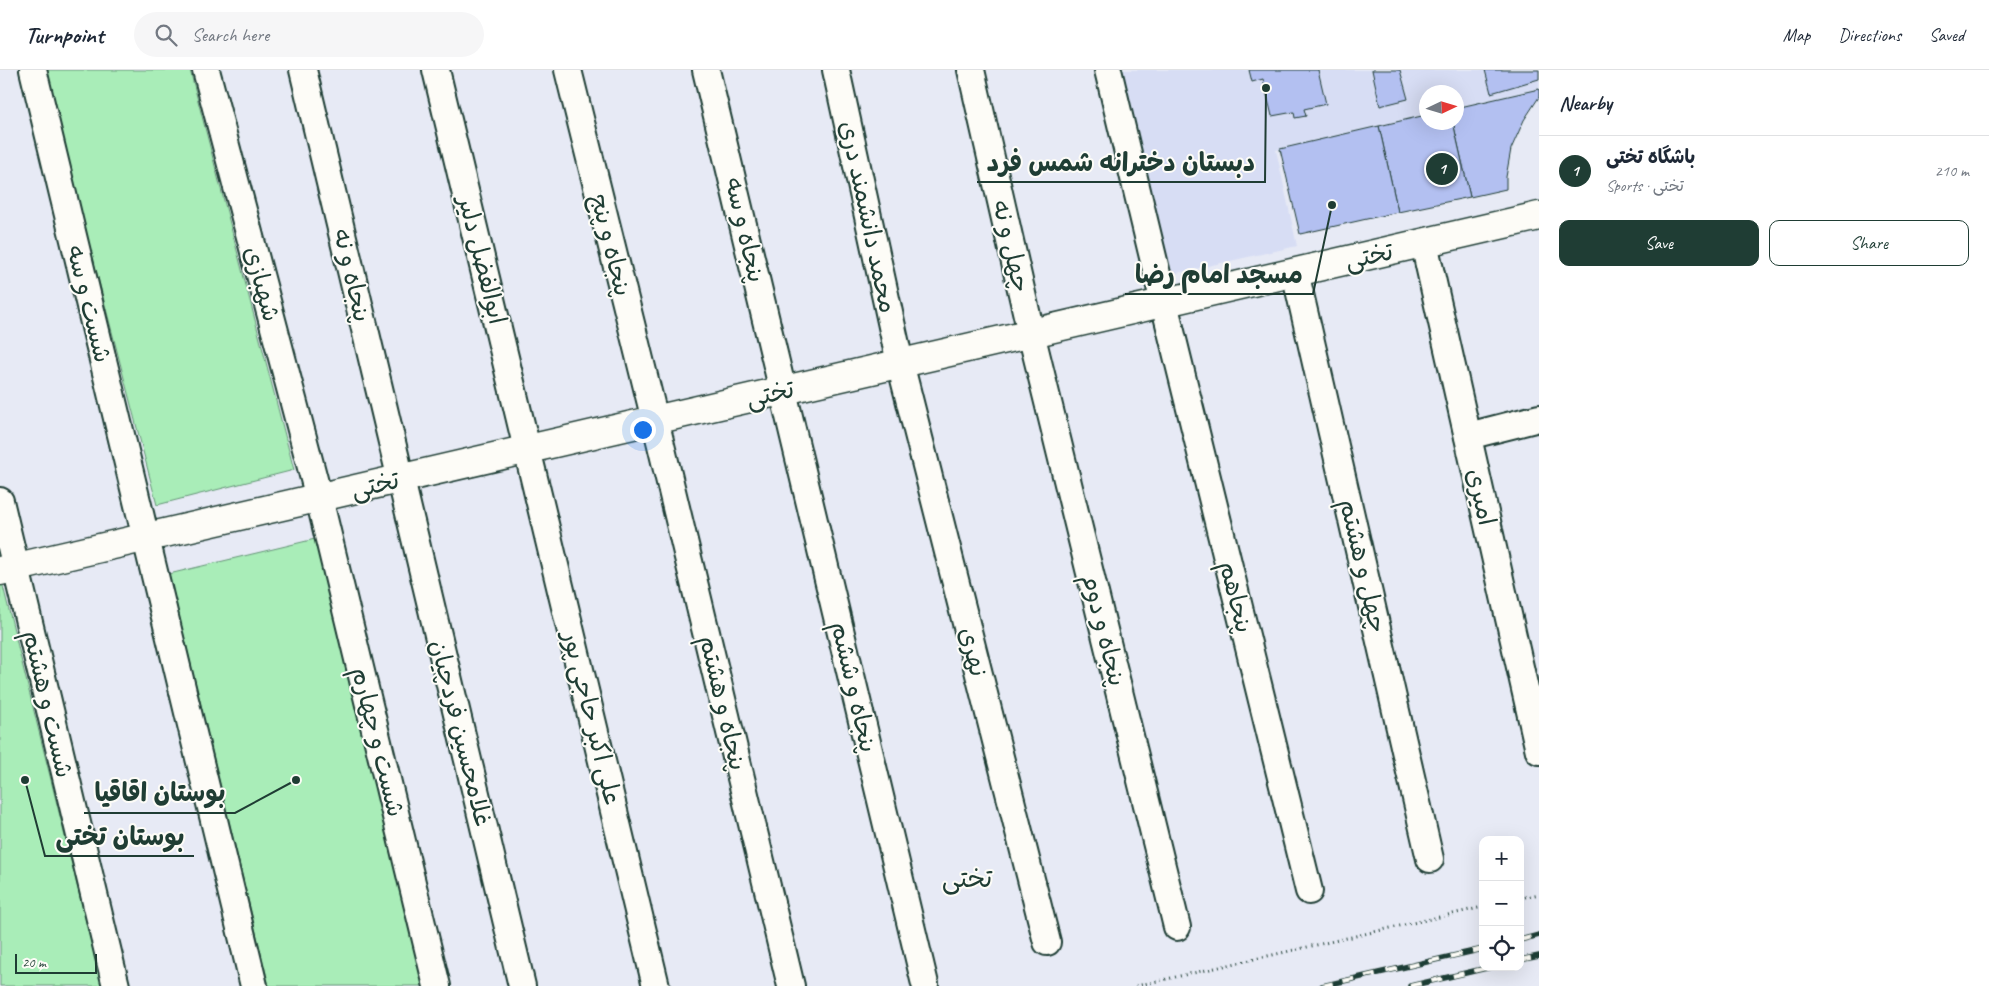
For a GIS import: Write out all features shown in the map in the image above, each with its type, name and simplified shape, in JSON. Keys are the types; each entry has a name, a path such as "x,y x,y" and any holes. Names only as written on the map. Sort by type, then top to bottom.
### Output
{"main road":[{"name":"تختی","path":"8,570 1539,216"}],"street":[{"name":"شست و سه","path":"33,70 254,986"},
{"name":"شهبازی","path":"206,70 318,498"},
{"name":"پنجاه و نه","path":"303,70 400,479"},
{"name":"ابوالفضل دلیر","path":"436,70 528,450"},
{"name":"پنجاه و پنج","path":"568,70 655,420"},
{"name":"پنجاه و سه","path":"706,70 783,390"},
{"name":"محمد دانشمند دری","path":"836,70 900,363"},
{"name":"چهل و نه","path":"971,70 1031,333"},
{"name":"پنجاهم","path":"1108,70 1309,891"},
{"name":"امیری","path":"1424,243 1539,751"},
{"name":"چهل و هشتم","path":"1295,272 1430,859"},
{"name":"پنجاه و دوم","path":"1031,333 1177,927"},
{"name":"نهری","path":"900,363 1046,942"},
{"name":"پنجاه و ششم","path":"783,390 925,984"},
{"path":"1468,436 1539,418"},
{"name":"پنجاه و هشتم","path":"655,420 791,986"},
{"name":"علی اکبر حاجی پور","path":"528,450 656,986"},
{"name":"غلامحسین فردچیان","path":"400,479 522,986"},
{"name":"شست و چهارم","path":"318,498 437,986"},
{"name":"شست و هشتم","path":"0,501 8,570 116,986"}],"path":[{"path":"1524,897 1539,894"},
{"path":"1136,986 1479,908"}],"shaded area":[{"path":"1123,70 1539,70 1539,89 1464,106 1464,85 1419,85 1419,117 1276,150 1297,246 1172,274"}],"green space":[{"path":"44,70 190,70 294,470 157,505"},
{"path":"315,539 423,986 269,986 169,574"},
{"path":"0,574 102,986 0,986"}],"building":[{"path":"1249,70 1318,70 1326,104 1304,109 1306,116 1295,118 1294,112 1272,116 1263,79 1252,82"},
{"path":"1372,70 1400,70 1408,99 1380,106"},
{"path":"1485,70 1539,70 1539,79 1491,93"},
{"path":"1539,89 1539,97 1524,120 1511,149 1506,189 1470,197 1455,130 1464,130 1464,106"},
{"path":"1419,117 1419,130 1455,130 1470,197 1398,212 1379,126"},
{"path":"1379,126 1398,212 1300,234 1280,149"}],"railway":[{"path":"1524,939 1539,935"},
{"path":"1322,986 1479,950"},
{"path":"1524,959 1539,956"},
{"path":"1410,986 1479,970"}],"place":[{"name":"دبستان دخترانه شمس فرد","path":"1266,88"},
{"name":"باشگاه تختی","path":"1442,169"},
{"name":"مسجد امام رضا","path":"1332,205"},
{"name":"بوستان تختی","path":"25,780"},
{"name":"بوستان اقاقیا","path":"296,780"}],"district":[{"name":"تختی","path":"967,878"}]}
